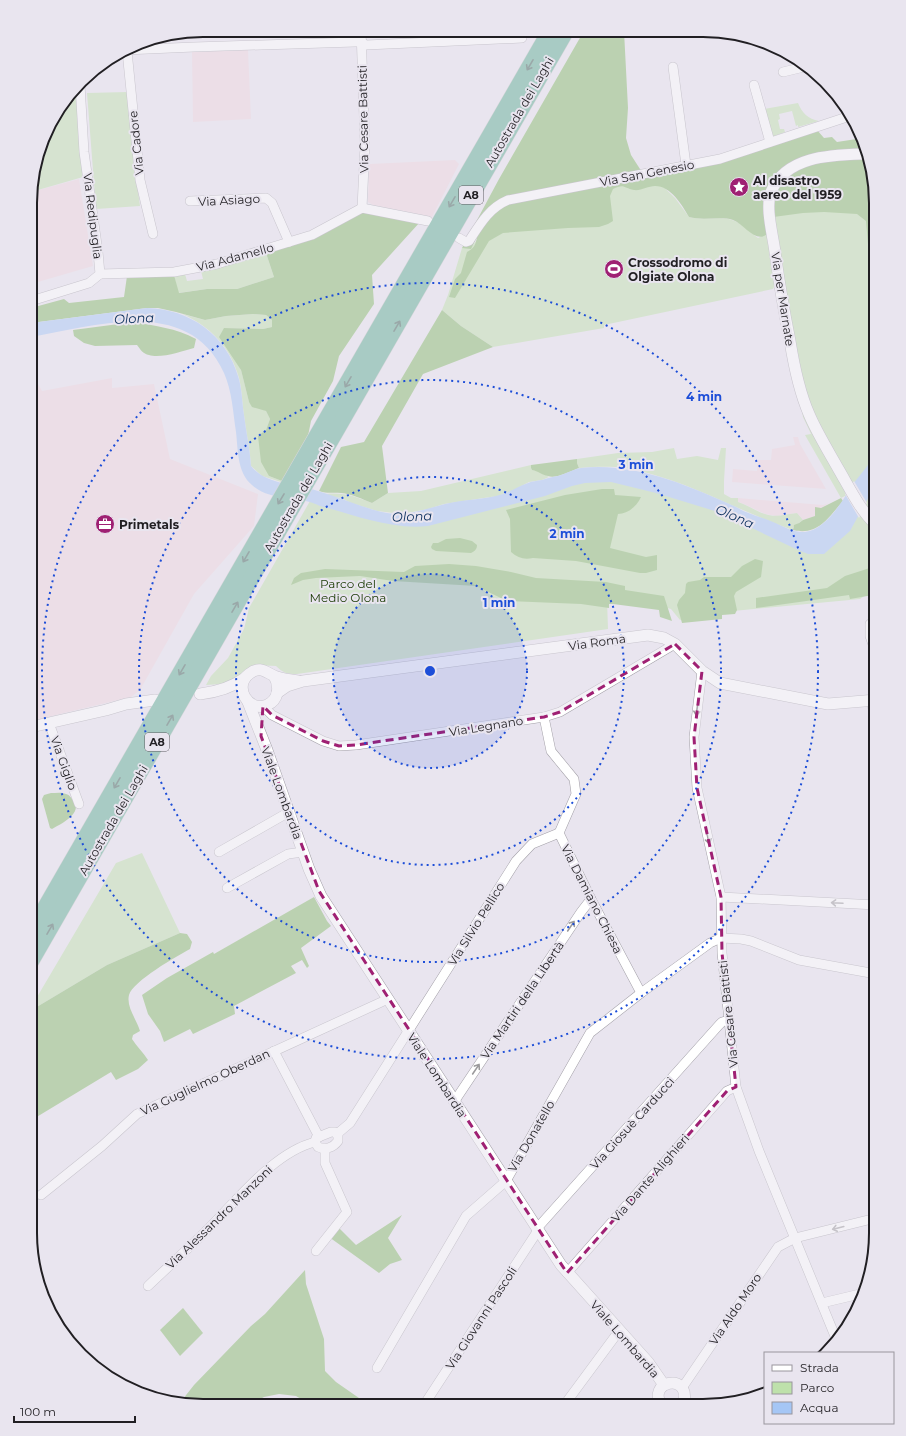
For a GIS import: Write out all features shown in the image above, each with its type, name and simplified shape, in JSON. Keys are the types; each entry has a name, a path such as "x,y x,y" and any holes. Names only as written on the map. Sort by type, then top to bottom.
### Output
{"highway":[{"name":"Autostrada dei Laghi","path":"37,951 284,521 302,477 547,37"},
{"name":"Autostrada dei Laghi","path":"37,922 266,523 302,477 562,37"}],"street":[{"name":"Via Cesare Battisti","path":"361,37 365,145 362,208"},
{"path":"139,50 202,47 361,42 366,44 522,38"},
{"name":"Via Cadore","path":"127,56 140,180 153,234"},
{"path":"673,67 686,166"},
{"path":"783,72 800,68"},
{"path":"754,85 770,142"},
{"name":"Via Redipuglia","path":"37,299 89,283 100,274 84,152 80,92"},
{"name":"Via San Genesio","path":"459,238 469,242 482,220 500,203 508,200 720,159 845,118"},
{"name":"Via per Marnate","path":"861,154 817,158 796,165 781,177 775,185 771,192 769,209 779,288 796,374 808,414 857,501 869,519"},
{"name":"Via Asiago","path":"190,201 266,198 272,203 290,242"},
{"path":"362,208 428,221"},
{"name":"Via Adamello","path":"100,274 174,272 217,264 312,235 362,208"},
{"name":"Via Roma","path":"271,700 287,686 302,681 638,636 648,636 664,638 675,644 702,671 720,683 828,704 869,701"},
{"name":"Via Legnano","path":"271,700 272,715 327,743 346,746 544,717 560,712 675,644"},
{"name":"Via Roma","path":"245,678 252,671 258,670 270,672 274,676 285,679 302,681"},
{"name":"Via Cesare Battisti","path":"702,671 694,737 697,788 721,897 722,954 736,1087 759,1151 834,1335"},
{"path":"200,694 218,692 230,694 254,705 271,700 278,687 274,676"},
{"path":"218,692 245,678"},
{"path":"245,678 242,685 242,692 247,701"},
{"name":"Viale Lombardia","path":"261,736 261,718 271,700"},
{"path":"37,726 126,704 154,701"},
{"name":"Viale Lombardia","path":"247,701 312,876 322,896 454,1102 567,1273 648,1362 664,1385"},
{"name":"Via Damiano Chiesa","path":"544,717 552,751 574,779 576,794 559,833 591,899 641,993"},
{"name":"Via Giglio","path":"49,723 79,804"},
{"path":"219,852 289,812"},
{"name":"Via Silvio Pellico","path":"409,1031 516,861 532,844 559,833"},
{"path":"227,888 288,854 303,852"},
{"path":"721,897 869,905"},
{"name":"Via Martiri della Libertà","path":"454,1102 591,899"},
{"path":"721,938 751,941 799,960 869,973"},
{"name":"Via Donatello","path":"377,1368 466,1216 506,1181 590,1034 641,993 710,943 721,938"},
{"name":"Via Guglielmo Oberdan","path":"41,1195 102,1146 137,1114 388,999"},
{"name":"Via Giosuè Carducci","path":"538,1230 545,1219 719,1025 722,1022 729,1020"},
{"path":"274,1051 317,1140 318,1147 325,1149 336,1144 338,1141 337,1134 350,1123 409,1031"},
{"name":"Via Dante Alighieri","path":"567,1273 727,1091 736,1087"},
{"name":"Via Alessandro Manzoni","path":"148,1286 196,1242 273,1164 303,1146 332,1132 337,1134"},
{"path":"316,1251 347,1212 325,1163 325,1149"},
{"name":"Via Aldo Moro","path":"682,1388 776,1249 795,1238 869,1220"},
{"name":"Via Giovanni Pascoli","path":"428,1399 538,1230"},
{"path":"822,1303 856,1295"},
{"path":"569,1399 619,1331"},
{"name":"Viale Lombardia","path":"658,1399 658,1393 664,1385 672,1383 677,1384 682,1388"},
{"path":"682,1388 684,1399"}],"highlighted area":[{"path":"675,644 702,671 694,737 697,788 721,897 722,953 736,1087 727,1091 567,1273 319,891 261,736 263,706 272,715 323,741 339,746 356,745 544,717 560,712"}],"shaded area":[{"path":"248,50 251,119 193,122 192,52"},
{"path":"455,160 459,164 432,217 373,205 368,202 369,164"},
{"path":"79,179 93,266 37,282 37,190"},
{"path":"112,378 112,388 154,384 170,459 258,494 254,526 194,594 140,690 131,697 37,720 37,382 42,391"},
{"path":"793,437 798,437 800,444 826,489 732,482 733,469 757,471 758,460 771,460 772,449 795,445"},
{"path":"738,498 823,505 829,503 821,508 815,516 803,520 797,513 776,516 765,514 738,502"}],"green space":[{"path":"580,37 624,37 628,108 626,138 631,155 640,169 645,172 720,160 817,130 824,138 832,137 837,142 856,139 863,160 868,182 869,256 866,221 857,214 824,212 766,218 767,234 759,237 750,233 733,220 723,218 700,219 689,217 675,197 666,189 661,187 652,186 634,190 622,186 613,189 610,196 613,221 608,224 599,227 503,233 489,241 455,298 449,297 455,279 461,273 467,252 471,250 474,246 477,237 471,249 462,248 499,179"},
{"path":"128,92 140,206 96,209 87,93"},
{"path":"77,95 83,177 37,190 43,160 54,130 59,120"},
{"path":"798,103 801,110 806,115 819,121 798,127 798,125 796,126 792,111 779,114 780,119 778,120 780,129 784,129 785,132 772,137 764,109"},
{"name":"Parco del Medio Olona","path":"864,165 869,193 869,593 860,599 723,612 680,620 671,609 643,601 607,600 608,629 297,674 285,673 276,666 254,665 234,680 221,684 206,685 211,676 228,658 244,629 249,608 310,501 394,520 588,474 662,490 816,549 847,495 841,498 805,435 811,434 803,417 770,211"},
{"name":"Crossodromo di Olgiate Olona","path":"652,176 675,198 689,217 700,219 716,218 732,220 739,223 758,238 767,234 775,285 773,289 604,325 604,328 493,347 461,326 442,310 462,248 471,248 492,218"},
{"path":"363,211 420,222 372,275 374,304 339,356 333,381 311,421 308,436 282,481 269,476 261,462 258,436 266,430 270,419 266,411 252,407 249,402 241,370 219,337 224,328 263,329 272,327 272,320 266,315 253,314 226,316 205,320 158,308 147,308 37,322 37,306 64,299 69,303 124,297 127,276 174,275 179,293 207,289 237,289 274,277 266,253"},
{"path":"266,253 274,277 237,289 207,289 178,293 174,275 185,274 187,281 203,279 201,271"},
{"path":"442,310 461,326 493,347 423,374 382,446 388,493 372,503 349,494 319,491 341,447 364,442"},
{"path":"182,314 205,320 226,316 253,314 266,315 272,320 272,327 263,329 224,328 241,370 249,402 266,411 270,419 266,430 269,476 282,481 281,482 262,476 251,466 240,383 231,357 218,339 202,325"},
{"path":"134,322 165,328 188,335 196,339 194,348 172,354 154,356 145,354 137,345 95,346 84,343 74,336 73,330"},
{"path":"674,448 677,459 697,456 718,460 721,448 726,448 724,494 731,498 738,498 738,502 765,514 777,516 797,513 803,520 793,527 793,530 668,479 625,468 579,468 577,463 577,459 618,453 652,452"},
{"path":"577,459 579,468 551,477 532,470 531,468 531,465"},
{"path":"531,465 532,470 539,471 549,477 542,480 529,482 512,491 497,496 444,504 402,514 377,511 326,494 345,494 372,503 388,493 421,491"},
{"path":"602,489 614,489 615,495 641,497 632,509 625,513 618,514 610,548 646,557 657,555 657,570 640,573 576,561 533,558 524,559 511,552 510,519 506,510 565,495"},
{"path":"841,498 843,501 822,524 816,528 802,531 793,530 794,525 815,516 815,507 821,508"},
{"path":"460,538 472,541 477,545 476,550 471,553 436,551 431,547 433,543 438,543 446,539"},
{"path":"755,559 763,561 761,577 736,592 734,596 737,610 735,614 722,615 722,619 682,623 677,605 685,593 686,584 688,582 700,580 704,577 731,577 742,566"},
{"path":"449,564 476,566 536,578 606,582 625,586 625,590 664,596 672,621 660,617 659,610 613,604 609,604 609,608 581,604 507,601 476,586 393,581 360,576 316,578 303,580 291,585 294,578 301,573 325,569 404,572 415,566"},
{"path":"869,568 869,596 850,599 849,595 756,608 756,598 827,588 845,576"},
{"path":"51,793 67,794 76,805 74,814 70,818 52,829 50,828 42,799 44,795"},
{"path":"142,853 180,933 107,965 37,1007 37,997 116,863"},
{"path":"314,897 331,926 301,948 309,966 307,968 302,960 291,966 296,973 234,1006 235,1014 193,1034 190,1029 164,1042 160,1031 148,1014 142,995 167,978 213,952 214,954"},
{"path":"180,933 187,934 192,942 190,949 147,976 132,989 129,995 128,1000 130,1009 140,1031 133,1035 132,1039 148,1060 138,1069 116,1080 111,1072 37,1117 37,1007 107,965"},
{"path":"402,1215 388,1238 402,1260 390,1264 379,1273 329,1237 339,1228 356,1245"},
{"path":"305,1270 306,1284 324,1339 325,1371 336,1382 360,1399 301,1399 296,1396 279,1394 260,1399 184,1398 194,1385 251,1326 265,1314"},
{"path":"183,1308 203,1333 180,1356 160,1330"}],"water":[{"name":"Olona","path":"147,308 178,313 192,319 215,337 225,348 232,361 238,376 241,390 251,466 257,472 273,480 318,491 384,512 400,514 452,502 496,496 530,482 558,476 581,468 601,467 621,468 679,483 698,490 745,512 789,529 801,532 813,530 827,520 869,464 869,497 850,531 824,554 808,554 718,512 656,493 611,482 585,483 572,486 545,496 428,526 414,527 387,524 303,500 268,494 252,485 243,474 239,460 232,402 224,373 208,349 188,333 164,324 138,322 111,323 37,336 37,322"}],"pier":[{"path":"854,481 867,503 859,518 845,494"}],"place":[{"name":"Al disastro aereo del 1959","path":"739,187"},
{"name":"Crossodromo di Olgiate Olona","path":"614,269"},
{"name":"Primetals","path":"105,524"}]}
